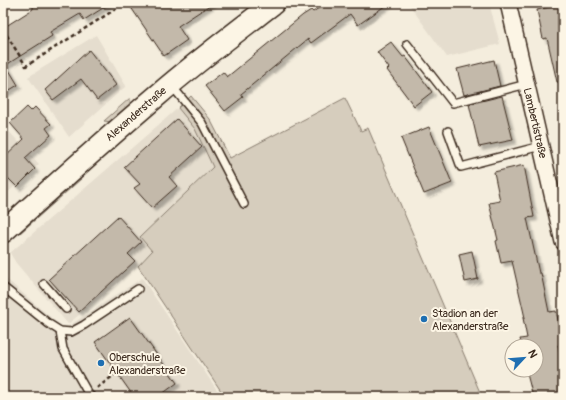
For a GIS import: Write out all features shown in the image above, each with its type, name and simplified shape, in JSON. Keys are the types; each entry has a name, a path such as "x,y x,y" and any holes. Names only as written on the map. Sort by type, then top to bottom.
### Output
{"street":[{"name":"Alexanderstraße","path":"3,232 84,159 170,85 274,3"},
{"name":"Lambertistraße","path":"508,3 563,242"}],"lane":[{"path":"407,44 453,103 526,84"},
{"path":"170,85 202,123 244,204"},
{"path":"448,131 461,167 541,146"},
{"path":"44,284 66,309"},
{"path":"3,287 49,324 60,331 71,332 84,325 138,288"},
{"path":"60,331 63,349 90,396"}],"path":[{"path":"3,29 26,66 122,5 120,3"},
{"path":"90,396 117,373"}],"shaded area":[{"path":"408,3 489,3 500,44 447,57"},
{"path":"96,35 126,86 69,137 28,77"},
{"path":"191,96 210,119 230,158 345,98 361,131 368,128 482,397 225,397 138,266 152,251 140,237 213,167 195,129 178,108"},
{"path":"130,98 130,106 111,122 104,121"},
{"path":"178,108 195,129 213,167 140,237 152,251 138,266 68,324 16,263 10,253"},
{"path":"3,125 39,164 3,197"},
{"path":"77,179 81,179 19,234 18,232"},
{"name":"Oberschule Alexanderstraße","path":"3,276 64,329 142,278 221,396 3,397"}],"building":[{"path":"33,3 111,3 84,20 80,14 50,32 52,36 6,65 18,85 3,94 3,28 33,9"},
{"path":"128,3 213,3 178,26 187,40 164,56"},
{"path":"326,3 389,3 358,25 350,14 311,43 308,39 241,94 243,97 225,111 205,86 223,72 227,77 303,15 311,10 313,12"},
{"path":"563,4 563,82 557,82 547,38 543,39 537,10"},
{"path":"391,42 403,57 405,56 432,92 414,106 387,70 389,68 377,52"},
{"path":"89,50 116,85 97,100 81,79 53,100 45,90"},
{"path":"494,60 500,86 464,95 457,69"},
{"path":"502,96 513,140 479,147 469,104"},
{"path":"27,107 31,111 35,107 51,124 46,128 51,135 25,158 35,169 17,187 3,173 3,159 24,139 10,123"},
{"path":"177,119 202,147 169,177 177,186 152,208 134,188 140,184 124,167"},
{"path":"429,127 452,183 424,194 401,138"},
{"path":"524,165 534,217 527,218 539,273 541,273 549,312 556,311 563,342 563,344 558,345 563,367 563,397 533,397 528,378 544,378 544,338 527,338 523,318 525,318 512,261 501,263 496,241 498,240 489,203 500,201 494,172"},
{"path":"118,216 141,242 128,254 135,261 79,312 49,279"},
{"path":"472,251 478,279 465,282 459,254"},
{"path":"130,317 177,383 158,397 134,397 95,342"}],"place":[{"name":"Stadion an der Alexanderstraße","path":"424,319"},
{"name":"Oberschule Alexanderstraße","path":"101,363"}]}
